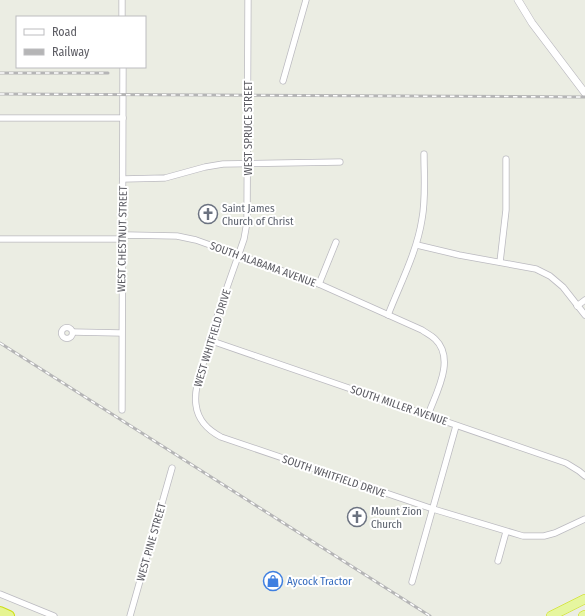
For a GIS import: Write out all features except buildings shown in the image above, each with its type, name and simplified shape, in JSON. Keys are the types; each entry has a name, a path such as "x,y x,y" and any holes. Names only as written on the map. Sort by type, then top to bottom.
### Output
{"highway":[{"path":"550,616 585,599"},
{"path":"0,612 9,616"}],"street":[{"path":"122,0 122,16"},
{"name":"WEST SPRUCE STREET","path":"239,254 244,239 247,222 248,0"},
{"path":"283,81 306,0"},
{"path":"518,0 532,22 585,93"},
{"name":"WEST CHESTNUT STREET","path":"122,410 123,68"},
{"path":"0,118 123,118"},
{"path":"388,315 417,244 422,220 424,199 424,154"},
{"path":"500,262 506,210 506,159"},
{"path":"122,179 165,178 215,165 248,163 340,162"},
{"name":"SOUTH ALABAMA AVENUE","path":"0,239 122,239 127,235 177,236 196,240 239,254 319,284 422,330 435,338 441,347 445,358 443,372 428,415"},
{"path":"319,284 336,242"},
{"path":"417,244 459,255 536,269 550,276 563,287 585,315"},
{"name":"WEST WHITFIELD DRIVE","path":"202,423 197,410 195,398 197,385 209,340 239,254"},
{"path":"577,306 585,300"},
{"path":"73,332 122,333"},
{"name":"SOUTH MILLER AVENUE","path":"209,340 566,463 585,476"},
{"name":"SOUTH WHITFIELD DRIVE","path":"202,423 210,431 221,437 433,509 506,532 523,536 544,536 555,533 585,519"},
{"path":"412,582 456,426"},
{"name":"WEST PINE STREET","path":"130,616 172,468"},
{"path":"498,561 506,532"},
{"path":"0,594 54,616"}],"railway":[{"path":"0,73 108,73"},
{"path":"0,94 585,97"},
{"path":"0,343 430,616"}],"place":[{"name":"Saint James Church of Christ","path":"208,214"},
{"name":"Mount Zion Church","path":"357,517"},
{"name":"Aycock Tractor","path":"273,581"}]}
